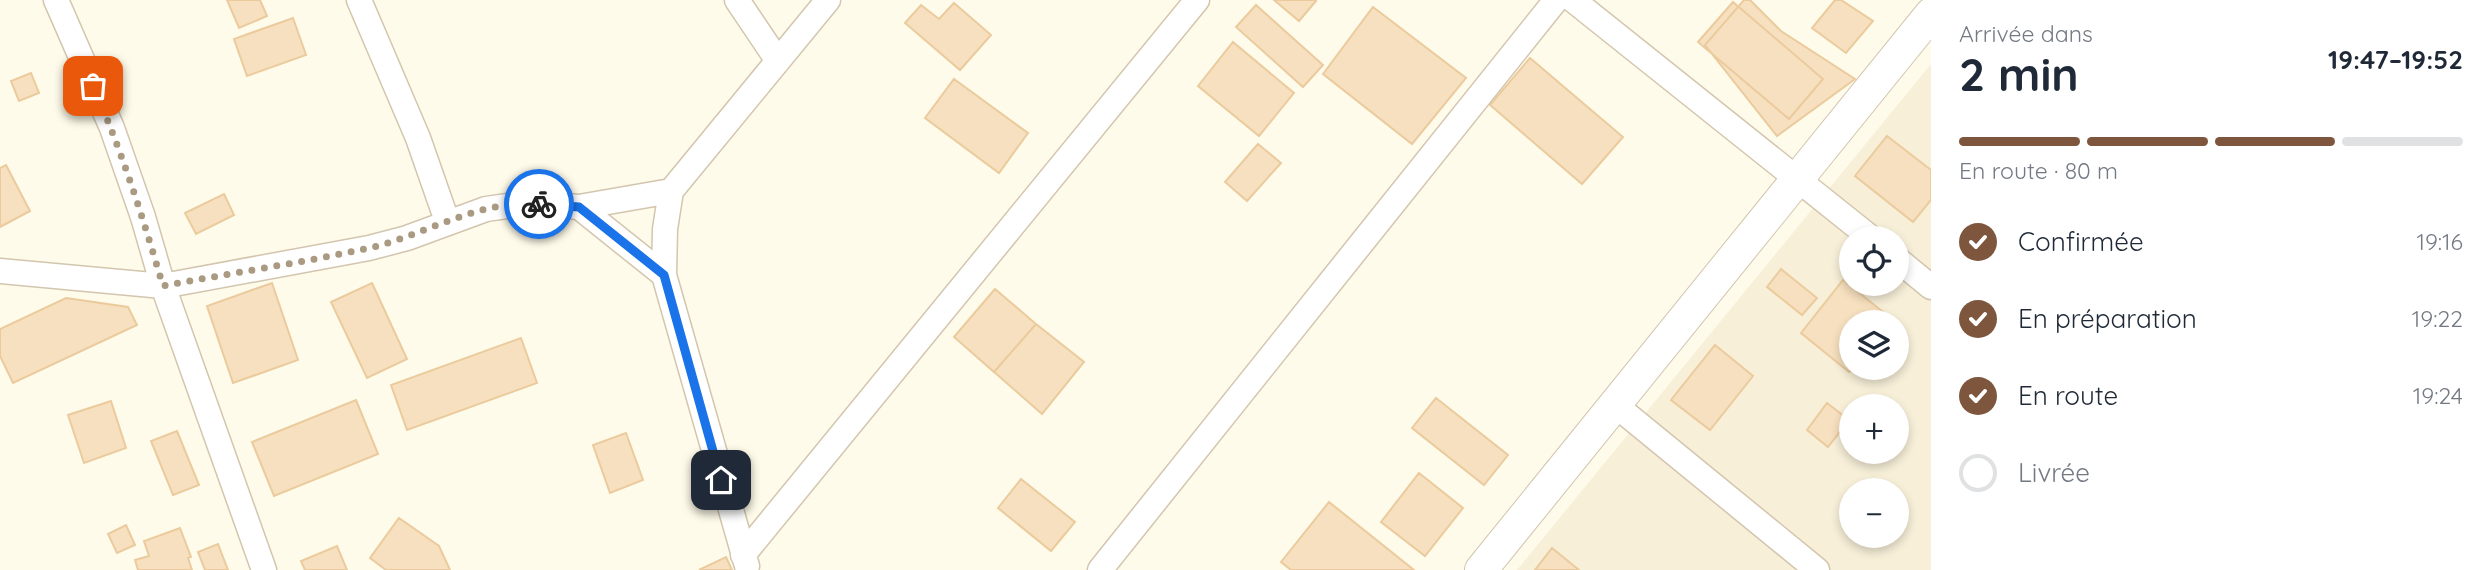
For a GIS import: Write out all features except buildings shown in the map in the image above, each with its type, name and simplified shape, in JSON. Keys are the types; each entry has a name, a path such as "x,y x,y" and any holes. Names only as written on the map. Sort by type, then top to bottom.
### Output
{"street":[{"path":"56,0 112,128 143,217 163,286 264,570"},
{"path":"359,0 418,138 447,221"},
{"path":"737,0 778,61"},
{"path":"746,563 664,275 665,229 671,191 828,0"},
{"path":"746,563 1197,0"},
{"path":"1100,570 1556,0"},
{"path":"1573,0 1856,226"},
{"path":"1481,570 1931,14"},
{"path":"0,271 163,286 369,248 407,238 447,221 486,209 528,203 579,207 671,191"},
{"path":"579,207 664,275"},
{"path":"1909,269 1931,286"},
{"path":"1614,404 1817,570"}],"shaded area":[{"path":"1931,64 1931,570 1517,570"}],"way so far":[{"path":"93,86 112,128 143,217 163,286 369,248 407,238 447,221 486,209 539,204"}],"route":[{"path":"539,204 579,207 664,275 721,480"}]}
